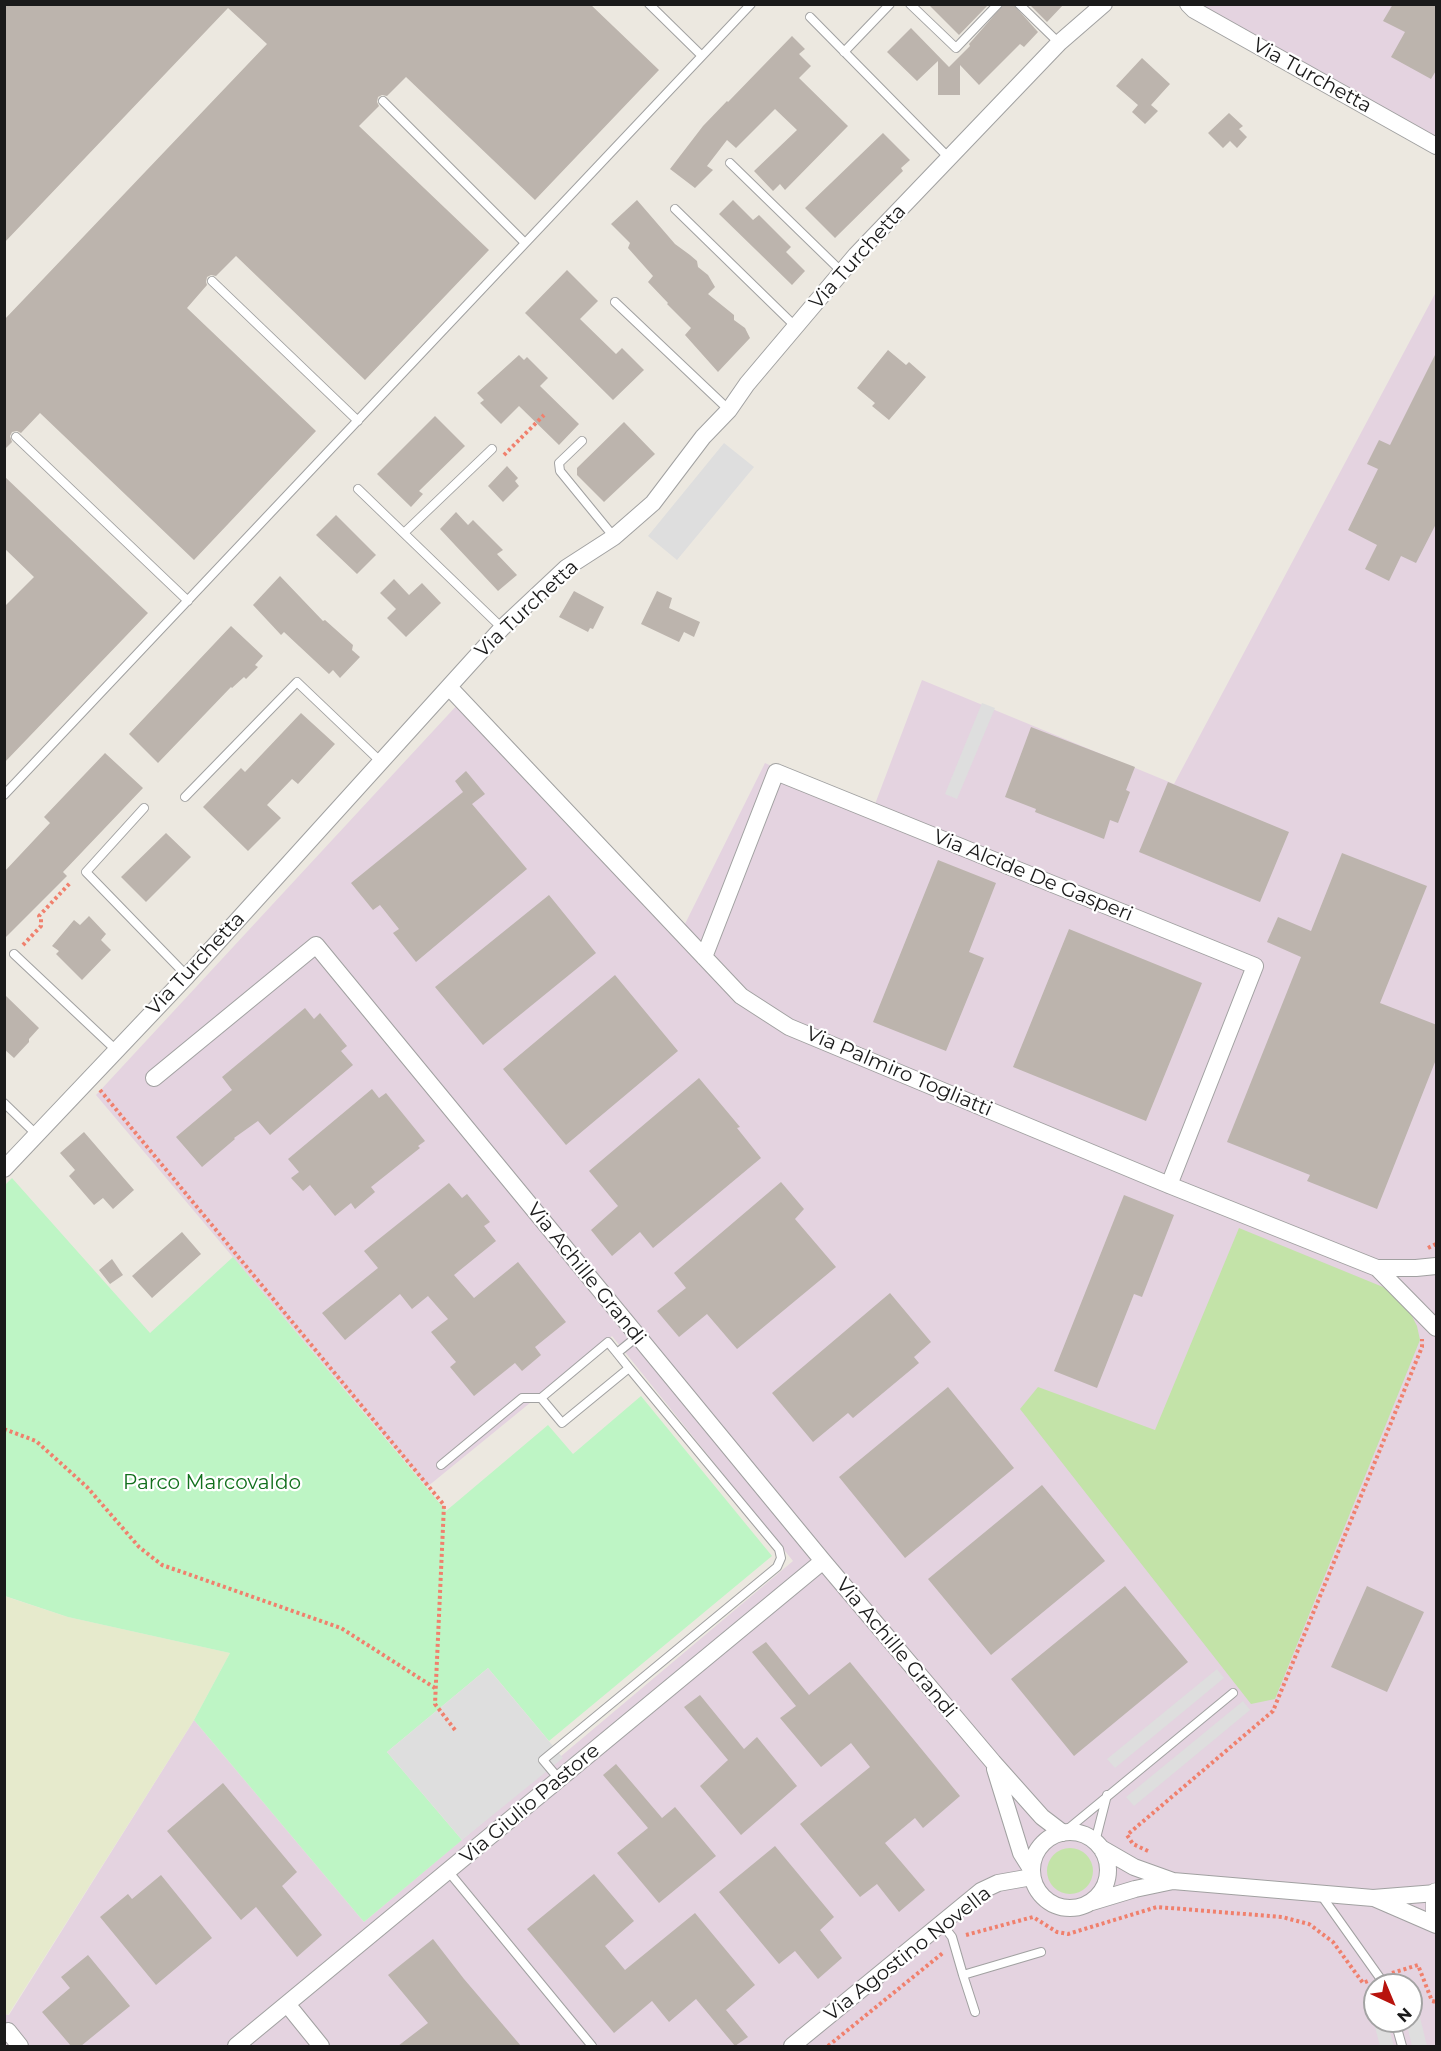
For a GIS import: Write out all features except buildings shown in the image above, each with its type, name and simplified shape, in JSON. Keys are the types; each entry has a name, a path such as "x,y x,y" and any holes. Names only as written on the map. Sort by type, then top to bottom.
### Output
{"street":[{"name":"Via Turchetta","path":"4,1169 187,976 502,628 566,568 614,537 653,503 703,437 729,410 842,272 1059,43 1104,4"},
{"name":"Via Turchetta","path":"1188,4 1194,10 1437,146"},
{"name":"Via Palmiro Togliatti","path":"449,687 741,996 789,1026 1169,1185 1377,1268 1429,1329"},
{"name":"Via Alcide De Gasperi","path":"704,957 776,772 1255,966 1169,1185"},
{"name":"Via Achille Grandi","path":"154,1078 316,945 823,1561 1042,1817 1063,1833 1075,1832 1085,1836 1134,1867 1173,1881 1373,1898 1436,1893"},
{"path":"1377,1268 1416,1269 1437,1266"},
{"name":"Via Giulio Pastore","path":"236,2046 823,1561"},
{"name":"Via Achille Grandi","path":"993,1762 1021,1853 1032,1873 1035,1887 1050,1903 1060,1908 1071,1909 1135,1888 1173,1881"},
{"path":"1032,1873 1038,1850 1044,1842 1063,1833"},
{"path":"1092,1902 1106,1883 1107,1865 1098,1845"},
{"name":"Via Agostino Novella","path":"792,2046 981,1891 998,1883 1032,1873"},
{"path":"1436,1893 1437,1913"},
{"name":"Via Achille Grandi","path":"1373,1898 1437,1925"},
{"path":"287,2004 321,2046"},
{"path":"8,2031 20,2046"}],"lane":[{"path":"649,4 702,56"},
{"path":"4,795 751,4"},
{"path":"844,52 891,4"},
{"path":"910,4 956,48 998,4"},
{"path":"1019,4 1059,43"},
{"path":"810,17 949,158"},
{"path":"383,101 525,243"},
{"path":"730,163 842,272"},
{"path":"675,209 796,327"},
{"path":"212,281 358,421"},
{"path":"615,302 729,410"},
{"path":"16,438 188,601"},
{"path":"582,441 559,463 560,471 614,537"},
{"path":"404,533 491,450"},
{"path":"358,489 502,628"},
{"path":"184,797 297,682 381,762"},
{"path":"144,808 86,872 187,976"},
{"path":"14,954 116,1050"},
{"path":"4,1102 36,1134"},
{"path":"617,1353 638,1336"},
{"path":"441,1465 522,1398 541,1398 608,1342 779,1549 781,1558 777,1567 543,1760 559,1779"},
{"path":"541,1398 562,1423 629,1368"},
{"path":"1063,1833 1233,1693"},
{"path":"1098,1845 1107,1795"},
{"path":"448,1871 592,2046"},
{"path":"1321,1894 1377,1973"},
{"path":"942,1924 951,1937 975,2012"},
{"path":"963,1975 1041,1952"}],"path":[{"path":"491,450 498,460 544,415"},
{"path":"14,954 41,926 39,916 70,883"},
{"path":"90,1078 444,1505 435,1704 455,1730"},
{"path":"1151,1853 1133,1844 1127,1834 1273,1711 1429,1329"},
{"path":"4,1429 36,1441 87,1487 139,1547 162,1565 341,1628 436,1688"},
{"path":"965,1936 1033,1917 1057,1932 1068,1934 1157,1907 1282,1917 1309,1924 1333,1942 1363,1983"},
{"path":"828,2046 946,1950"},
{"path":"1393,1973 1418,1965 1421,1973"},
{"path":"1423,1978 1432,2001 1437,2002"}],"shaded area":[{"path":"1183,5 1436,5 1436,150"},
{"path":"1436,292 1436,2046 5,2046 4,2014 9,2015 194,1720 364,1922 793,1561 612,1336 427,1487 96,1095 459,703 679,936 765,763 872,812 922,680 1174,784"},
{"path":"724,443 754,467 677,560 648,536"},
{"path":"982,703 995,708 957,799 945,794"},
{"path":"488,1668 563,1758 462,1840 387,1752"},
{"path":"1217,1669 1224,1678 1115,1768 1107,1759"},
{"path":"1243,1701 1250,1710 1134,1806 1126,1797"},
{"path":"1423,2030 1427,2046 1412,2046 1409,2033 1423,2033"},
{"path":"1377,2033 1390,2033 1394,2046 1380,2046"}],"green space":[{"name":"Parco Marcovaldo","path":"12,1178 150,1333 233,1257 446,1511 548,1425 573,1454 641,1396 772,1556 549,1741 488,1668 387,1752 462,1840 364,1922 194,1720 230,1653 68,1617 5,1596 4,1186"},
{"path":"1239,1228 1383,1287 1398,1298 1410,1312 1417,1326 1420,1340 1275,1699 1251,1704 1020,1409 1038,1387 1155,1430"},
{"path":"4,1596 68,1617 230,1653 194,1720 8,2015 4,2013"},
{"path":"1070,1848 1086,1855 1093,1871 1086,1887 1070,1894 1054,1887 1047,1871 1054,1855"}]}
